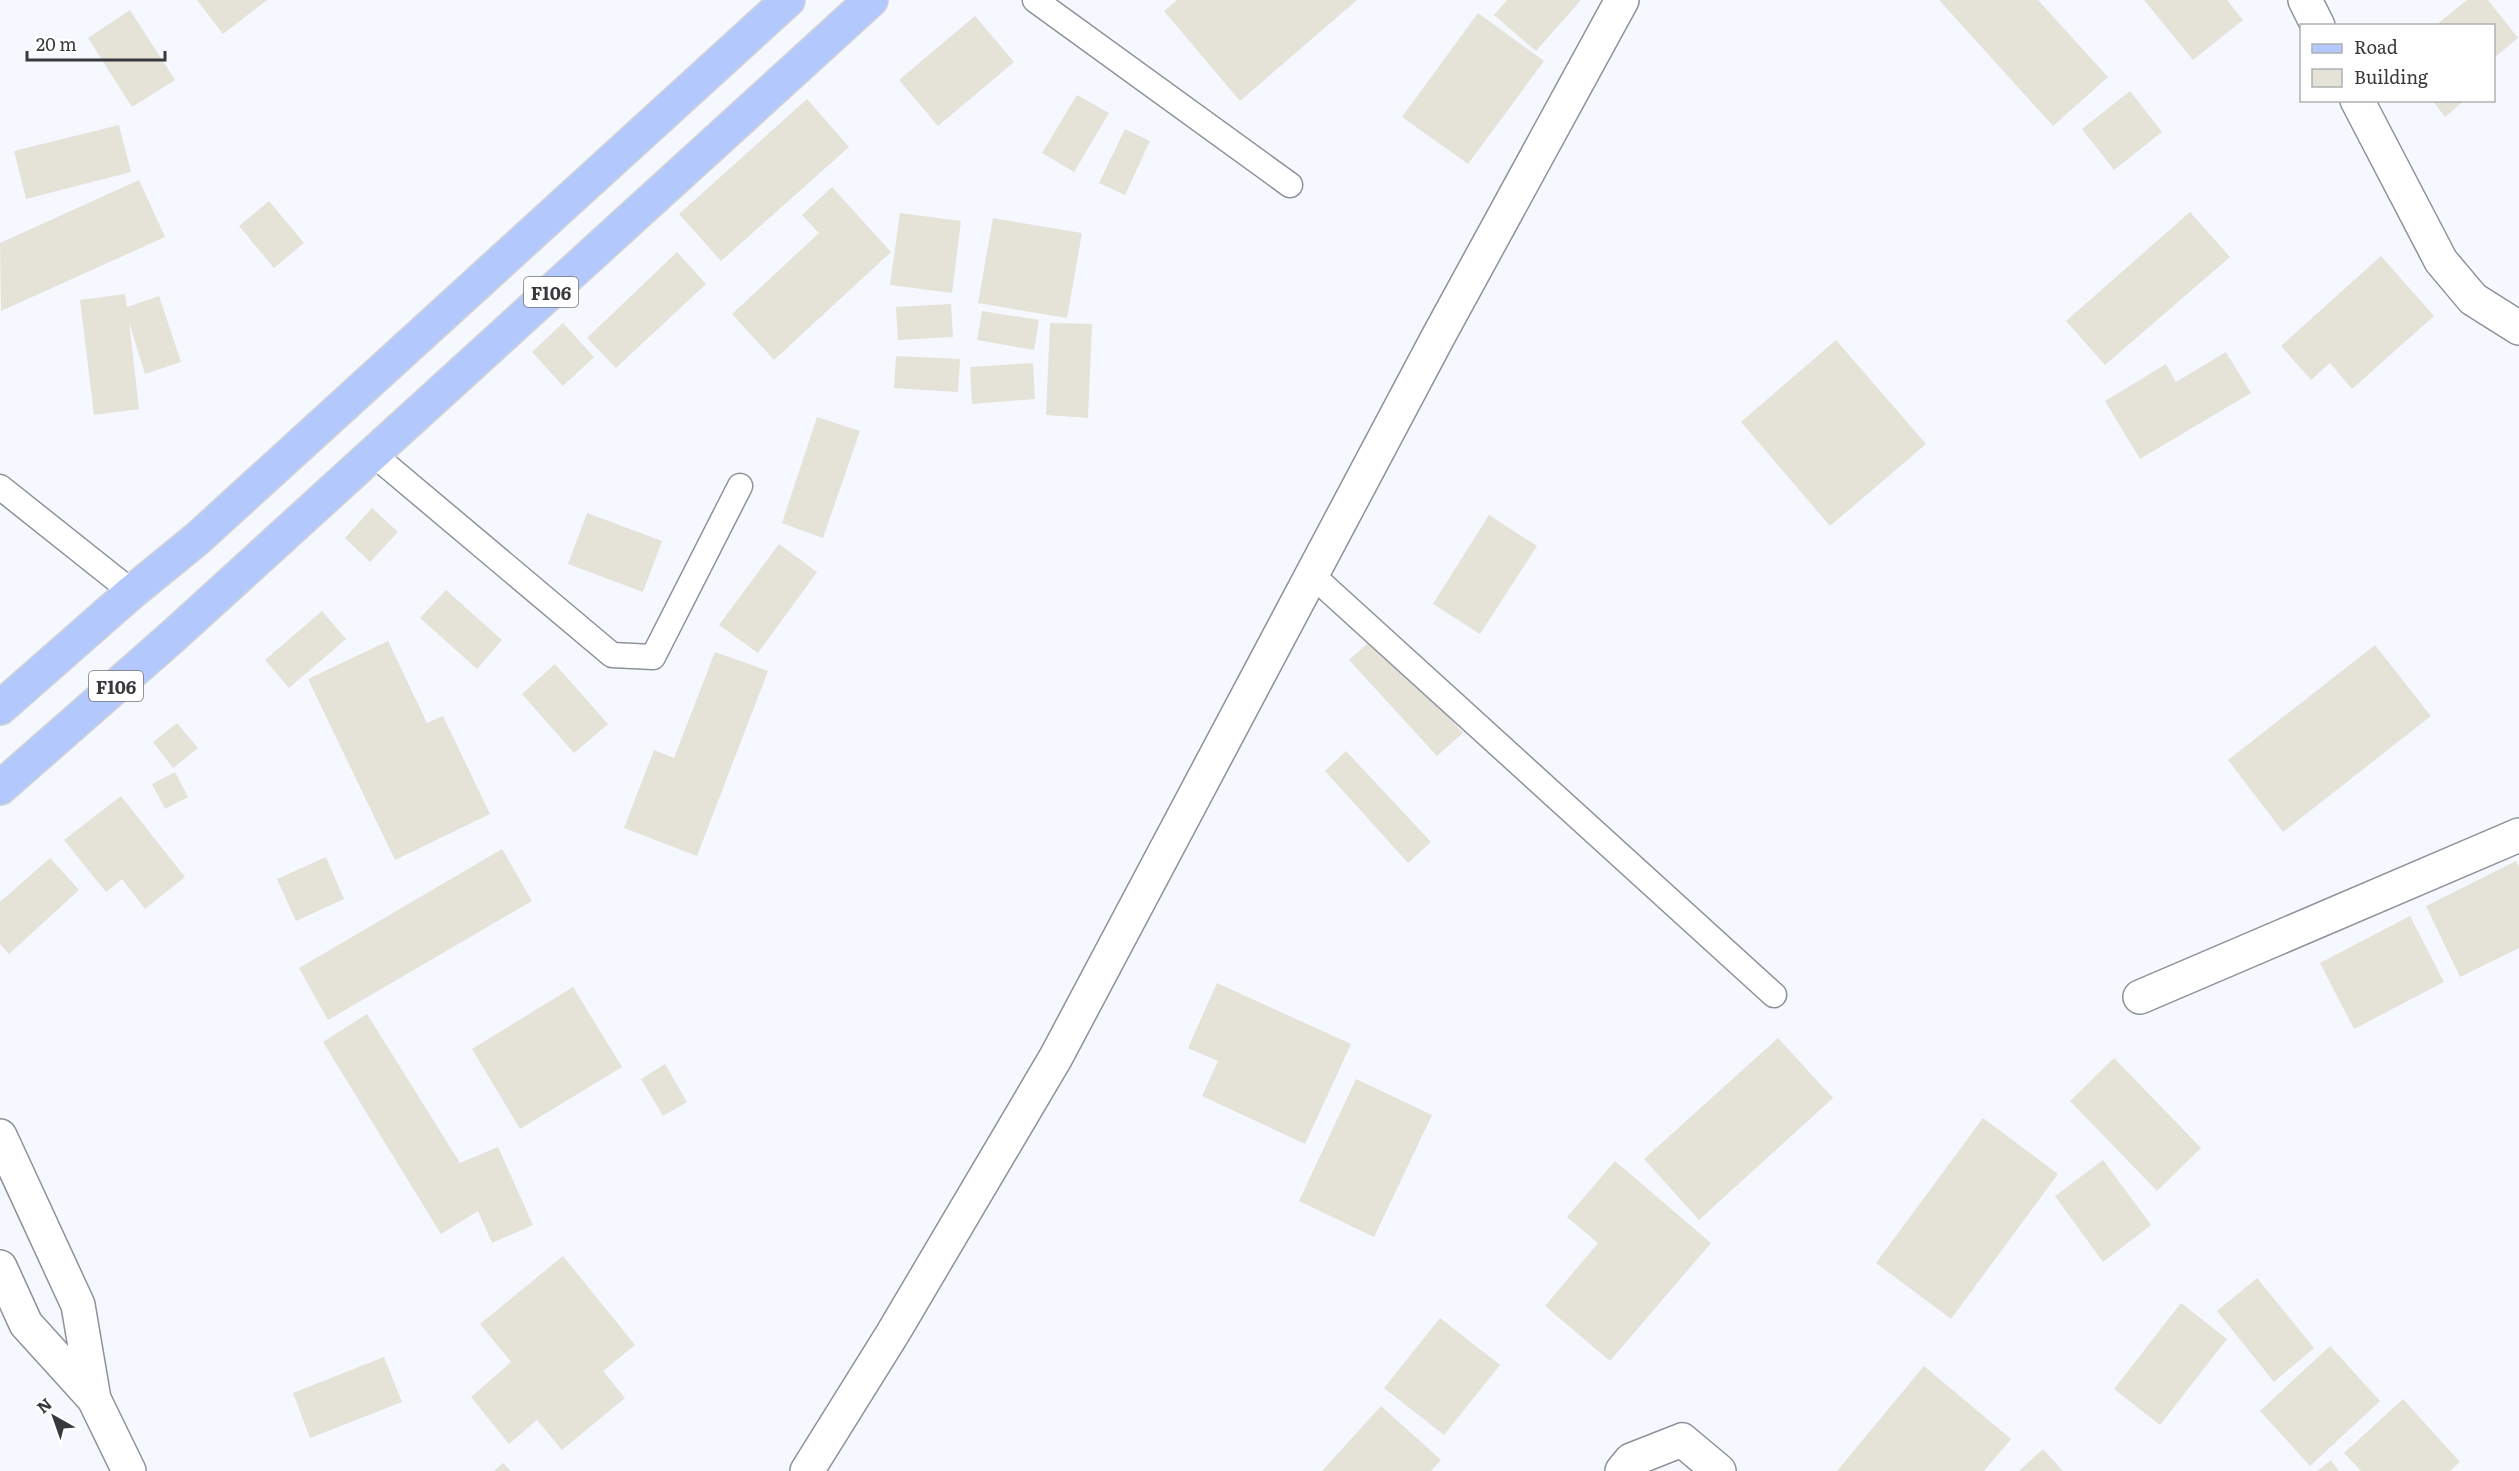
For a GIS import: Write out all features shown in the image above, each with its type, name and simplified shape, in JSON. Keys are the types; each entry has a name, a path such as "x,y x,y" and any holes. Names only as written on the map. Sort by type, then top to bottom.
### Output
{"main road":[{"name":"F106","path":"0,708 132,592 215,523 788,0"},
{"name":"F106","path":"0,788 171,638 871,0"}],"street":[{"path":"807,1471 893,1333 1056,1057 1438,337 1622,0"},
{"path":"2305,0 2317,24"},
{"path":"2358,102 2441,261 2472,299 2519,327"},
{"path":"2140,997 2519,835"},
{"path":"0,1136 78,1305 94,1399 129,1471"},
{"path":"0,1267 26,1324 94,1399"},
{"path":"1622,1471 1631,1460 1682,1440 1719,1471"}],"lane":[{"path":"1035,0 1290,185"},
{"path":"373,454 612,655 653,657 740,486"},
{"path":"0,487 132,592"},
{"path":"1312,575 1774,995"}],"building":[{"path":"197,0 267,0 223,34"},
{"path":"1177,0 1357,0 1240,101 1164,11"},
{"path":"1507,0 1581,0 1536,51 1494,15"},
{"path":"1939,0 2038,0 2108,77 2053,126"},
{"path":"2144,0 2227,0 2243,20 2193,60"},
{"path":"2467,0 2488,0 2518,38 2495,57 2495,24 2437,24"},
{"path":"130,10 175,80 132,107 88,38"},
{"path":"1478,13 1544,61 1468,164 1402,117"},
{"path":"975,16 1014,62 938,126 899,80"},
{"path":"2130,91 2162,132 2114,170 2082,129"},
{"path":"1077,95 1109,113 1074,172 1042,153"},
{"path":"807,99 849,147 721,261 679,214"},
{"path":"2434,102 2463,102 2445,117"},
{"path":"119,125 131,172 26,199 14,151"},
{"path":"1125,129 1150,141 1125,195 1099,183"},
{"path":"139,180 165,237 1,311 0,243"},
{"path":"832,187 891,252 774,360 732,314 819,233 802,215"},
{"path":"269,201 304,243 274,268 239,226"},
{"path":"2190,212 2230,257 2105,365 2066,321"},
{"path":"900,213 961,221 952,293 890,285"},
{"path":"993,218 1082,233 1067,318 978,303"},
{"path":"677,252 706,284 616,368 587,338"},
{"path":"2381,256 2434,316 2352,389 2330,363 2311,380 2281,346"},
{"path":"125,294 127,307 159,296 181,362 145,374 129,322 139,409 94,415 80,300"},
{"path":"951,304 953,337 898,340 896,307"},
{"path":"982,311 1039,320 1034,350 977,340"},
{"path":"563,323 594,357 563,386 532,352"},
{"path":"1050,323 1092,324 1088,418 1046,415"},
{"path":"1836,340 1926,444 1830,526 1741,422"},
{"path":"2226,352 2251,393 2140,459 2105,401 2166,364 2176,382"},
{"path":"896,356 960,359 958,392 894,388"},
{"path":"1033,363 1035,399 972,404 970,367"},
{"path":"817,417 860,431 823,538 782,523"},
{"path":"372,508 398,532 370,562 345,538"},
{"path":"587,513 662,541 643,592 568,564"},
{"path":"1489,515 1537,546 1480,634 1433,604"},
{"path":"779,544 817,572 758,653 719,625"},
{"path":"446,590 502,640 477,669 420,618"},
{"path":"322,611 346,639 289,688 265,660"},
{"path":"1375,637 1463,733 1437,756 1349,660"},
{"path":"388,641 427,723 443,716 490,814 395,860 308,679"},
{"path":"2375,645 2431,716 2283,832 2228,760"},
{"path":"715,652 768,671 697,856 624,828 654,750 674,758"},
{"path":"555,664 608,724 574,753 522,694"},
{"path":"177,723 198,748 173,768 153,742"},
{"path":"1346,751 1431,842 1408,863 1325,771"},
{"path":"175,772 188,797 165,809 152,784"},
{"path":"121,796 185,877 145,909 122,879 106,892 64,840"},
{"path":"502,849 532,901 328,1020 299,968"},
{"path":"326,857 344,899 296,921 277,879"},
{"path":"50,858 79,890 9,954 0,944 0,902"},
{"path":"2516,861 2519,867 2519,948 2460,977 2426,906"},
{"path":"2410,916 2444,982 2354,1029 2320,963"},
{"path":"1217,983 1351,1044 1305,1144 1202,1096 1218,1061 1188,1048"},
{"path":"573,987 622,1067 520,1129 472,1049"},
{"path":"367,1014 460,1163 498,1147 533,1225 492,1243 478,1211 441,1234 323,1042"},
{"path":"1778,1038 1833,1098 1699,1220 1644,1159"},
{"path":"2114,1058 2201,1148 2157,1191 2070,1101"},
{"path":"665,1064 687,1102 663,1116 641,1079"},
{"path":"1356,1079 1432,1115 1374,1237 1299,1201"},
{"path":"1983,1118 2058,1174 1951,1319 1876,1263"},
{"path":"2103,1160 2151,1225 2103,1262 2055,1196"},
{"path":"1615,1161 1711,1243 1610,1361 1545,1306 1598,1243 1567,1217"},
{"path":"563,1256 635,1345 603,1371 625,1398 562,1450 537,1420 509,1444 471,1397 511,1362 480,1324"},
{"path":"2257,1278 2314,1348 2274,1382 2217,1311"},
{"path":"2181,1303 2227,1339 2160,1425 2114,1389"},
{"path":"1440,1318 1500,1365 1444,1435 1384,1388"},
{"path":"2330,1346 2380,1401 2310,1466 2260,1411"},
{"path":"384,1357 402,1402 310,1438 293,1393"},
{"path":"1924,1366 2011,1439 1984,1471 1837,1471"},
{"path":"2403,1399 2460,1462 2450,1471 2361,1471 2344,1453"},
{"path":"1381,1406 1441,1460 1431,1471 1322,1471"},
{"path":"2043,1449 2063,1471 2019,1471"},
{"path":"2331,1460 2339,1471 2317,1471"},
{"path":"503,1463 511,1471 494,1471"}]}
